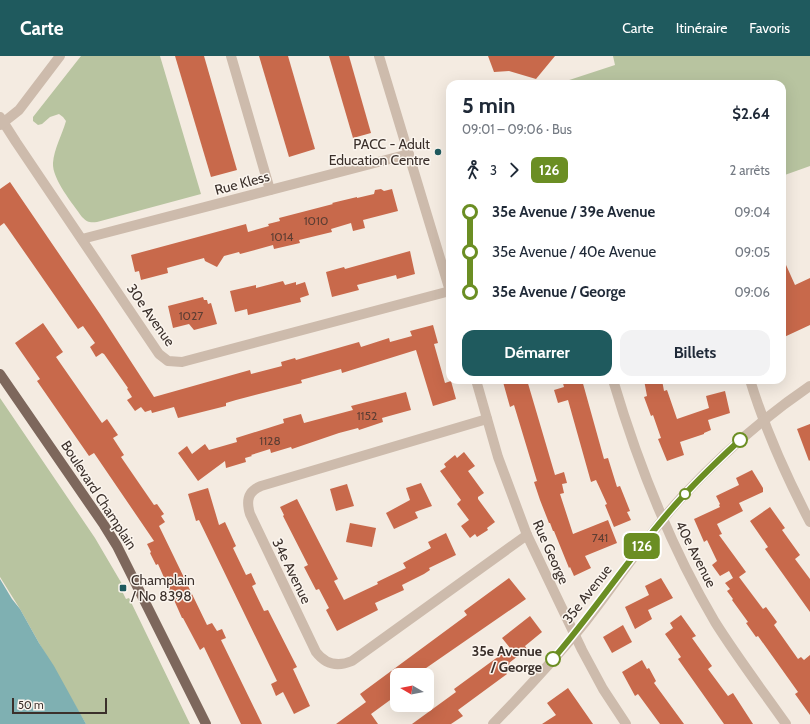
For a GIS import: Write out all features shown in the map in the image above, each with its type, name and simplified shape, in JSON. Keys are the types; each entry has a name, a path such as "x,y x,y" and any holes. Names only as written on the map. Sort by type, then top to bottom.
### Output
{"main road":[{"name":"Boulevard Champlain","path":"0,374 114,540 206,724"}],"street":[{"path":"1,121 19,110 60,56"},
{"path":"231,56 270,190"},
{"path":"379,56 446,278"},
{"name":"30e Avenue","path":"1,121 159,354 168,361 174,362 190,360 446,292"},
{"name":"Rue Kless","path":"82,239 409,154"},
{"name":"Rue George","path":"477,384 511,494 527,535 574,635 603,689 626,724"},
{"name":"40e Avenue","path":"614,384 632,443 663,520 691,578 715,622 786,724"},
{"path":"751,384 763,420 780,461 810,522"},
{"name":"35e Avenue","path":"493,724 513,704 585,622 663,520 700,478 763,420 810,386"},
{"name":"34e Avenue","path":"487,418 256,488 249,497 248,507 250,514 316,652 326,662 333,664 352,661 527,535"}],"green space":[{"path":"81,56 160,56 201,194 97,222 89,222 82,217 59,184 53,163 55,152 66,121 59,114 50,117 42,124 38,125 33,121 33,117"},
{"path":"613,56 810,56 810,166 786,175 786,80 569,80 615,65"},
{"path":"0,398 95,538 122,584 119,585 126,599 129,598 190,724 86,724 0,577"}],"water":[{"path":"0,579 54,666 86,724 0,724"}],"building":[{"path":"175,56 204,56 237,170 211,177"},
{"path":"259,56 288,56 315,149 289,157"},
{"path":"329,56 349,56 371,133 353,138"},
{"path":"488,56 555,56 536,79 509,71 494,72"},
{"path":"10,182 100,314 154,397 250,370 251,374 282,366 281,362 295,358 296,360 359,342 361,347 389,338 390,342 412,336 410,331 433,325 438,343 434,344 445,383 452,384 456,399 433,406 416,350 342,373 341,369 301,380 302,383 236,400 226,403 226,406 178,418 174,407 152,413 151,410 145,412 141,407 135,411 127,400 132,397 127,389 128,388 104,354 102,353 96,357 90,347 95,343 83,326 78,329 4,223 0,226 0,189"},
{"path":"381,189 384,191 392,189 398,211 363,220 365,228 353,231 351,223 331,229 332,232 299,240 300,243 274,249 273,245 240,254 239,252 224,256 217,267 205,261 204,258 167,268 168,273 141,280 139,271 135,272 131,255 246,224 248,232 269,226 268,224 280,221 279,218 333,204 332,203 374,194 375,190"},
{"path":"410,251 415,274 397,279 396,275 357,285 359,290 332,297 326,272 344,267 345,269"},
{"path":"786,265 795,285 810,278 810,325 786,336"},
{"path":"283,281 285,285 296,282 296,285 305,282 309,295 300,298 301,302 248,315 247,309 235,312 230,291 256,285 256,288"},
{"path":"203,297 204,300 207,300 208,304 211,303 217,324 194,330 189,324 173,328 168,306"},
{"path":"43,323 63,352 56,357 102,423 107,419 118,435 113,438 124,455 121,457 154,505 157,504 164,514 161,516 165,522 159,526 207,625 212,623 217,631 222,629 226,638 221,640 262,724 241,724 204,647 200,650 182,618 158,564 156,565 150,553 151,552 147,544 154,541 94,453 89,456 37,381 40,379 15,343"},
{"path":"504,384 528,384 555,475 564,472 567,483 562,484 564,493 560,494 573,534 608,520 617,543 585,556 591,568 574,576 570,567 569,568 540,500 534,482 537,481 514,405 510,407"},
{"path":"563,384 583,384 604,459 608,458 617,487 620,486 630,511 627,512 631,520 614,527 605,505 607,504 596,480 591,482 568,400 558,403 554,390 564,387"},
{"path":"645,384 663,384 664,391 667,390 677,419 709,408 706,396 725,391 730,413 708,420 711,430 704,434 680,442 684,455 667,461 658,439 661,438 653,415 651,416 644,397 647,396"},
{"path":"406,392 411,410 382,418 383,422 359,430 358,428 339,433 292,449 291,447 271,453 270,449 245,458 246,462 226,468 225,461 198,481 178,453 187,446 192,454 205,444 209,450 237,442 236,438 284,423 283,419 301,414 304,423 353,410 351,406"},
{"path":"810,424 810,460 809,461 797,429"},
{"path":"464,452 475,466 468,471 484,493 478,497 478,499 495,522 487,528 488,530 477,537 475,534 470,538 461,526 469,520 457,504 461,500 440,471 446,467 444,464 455,455 457,458"},
{"path":"752,470 763,488 763,492 739,503 743,511 717,524 722,534 719,535 746,572 739,577 763,609 766,607 777,622 774,625 798,659 801,657 804,660 810,655 810,715 795,694 798,692 758,636 756,637 746,623 748,622 732,600 733,599 727,591 730,589 725,583 733,578 729,571 720,576 712,565 717,561 707,540 704,542 694,519 720,507 716,496 739,485 736,478"},
{"path":"421,483 432,506 415,512 418,518 394,529 386,513 410,500 406,488"},
{"path":"347,484 354,506 336,511 330,489"},
{"path":"208,488 219,525 225,522 236,546 233,548 246,575 251,573 256,584 252,586 264,611 268,610 297,667 293,669 310,706 294,714 283,692 276,696 271,684 277,681 199,520 196,521 188,494"},
{"path":"297,499 338,579 334,581 344,600 378,584 377,582 406,568 403,563 431,548 428,542 446,533 456,555 429,568 430,570 424,574 402,585 404,590 375,603 378,610 337,631 326,610 329,608 319,589 316,590 304,567 308,565 283,516 284,515 280,507"},
{"path":"770,507 785,528 782,530 800,555 795,559 810,579 810,612 765,549 768,547 750,521"},
{"path":"350,523 376,528 372,547 346,542"},
{"path":"509,578 526,599 426,668 395,668 467,615 464,611"},
{"path":"661,578 673,598 648,610 652,619 635,629 625,607 649,595 645,586"},
{"path":"681,615 696,636 692,638 712,666 708,669 728,696 733,693 753,724 724,724 678,659 681,657 665,634 673,628 670,623"},
{"path":"530,616 542,632 525,646 527,649 509,663 513,668 506,673 507,674 458,710 463,716 451,724 412,724 428,712 434,712 434,708 456,692 454,689 510,648 502,638"},
{"path":"623,625 632,642 612,653 603,637"},
{"path":"642,660 647,669 649,668 656,681 654,683 684,724 660,724 638,694 635,696 622,672"},
{"path":"390,672 390,700 371,714 378,724 336,724 366,702 360,694"},
{"path":"568,688 593,724 542,724 556,715 547,703"}],"bus line":[{"name":"126","path":"553,659 585,622 675,505 700,478 740,440"}],"place":[{"name":"PACC - Adult Education Centre","path":"438,152"},
{"name":"Champlain / No 8398","path":"123,588"},
{"name":"35e Avenue / George","path":"553,659"}]}
